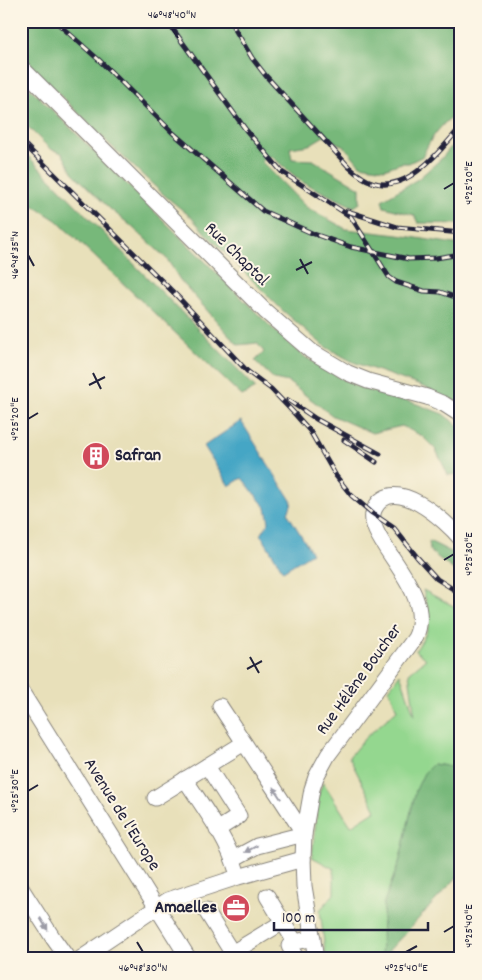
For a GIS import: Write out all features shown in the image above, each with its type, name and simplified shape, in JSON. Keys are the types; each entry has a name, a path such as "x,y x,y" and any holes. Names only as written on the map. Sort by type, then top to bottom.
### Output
{"street":[{"name":"Rue Chaptal","path":"21,66 258,304 311,351 348,373 427,397 444,404 461,415"},
{"name":"Rue Hélène Boucher","path":"316,959 304,886 303,859 304,834 314,783 328,755 415,638 421,619 414,594 380,537 372,520 372,513 377,503 384,498 393,494 400,496 434,513 461,540"},
{"name":"Avenue de l'Europe","path":"23,698 189,959"},
{"path":"220,706 304,834 257,846 233,859"},
{"path":"155,798 244,743"},
{"path":"207,766 239,816 217,830"},
{"path":"185,779 233,859 238,877"},
{"path":"80,959 168,900 238,877 303,859"},
{"path":"21,888 68,959"},
{"path":"267,896 295,942"},
{"path":"206,911 234,956 283,922"},
{"path":"297,959 289,946 295,942 313,938"}],"green space":[{"path":"21,21 461,21 461,111 438,130 423,156 409,163 401,163 384,169 360,165 345,147 324,136 309,145 290,148 292,159 313,160 360,188 360,203 354,207 302,182 271,156 261,161 306,207 346,229 461,245 461,404 421,386 353,362 324,346 281,309 191,217 163,194 104,139 21,56"},
{"path":"21,79 272,328 305,357 361,388 414,403 443,414 461,428 461,474 448,475 436,450 422,436 402,426 372,433 333,416 288,382 274,379 255,361 264,352 257,343 238,345 180,280 167,259 109,208 73,173 62,153 50,149 21,120"},
{"path":"461,135 461,224 418,223 414,215 384,207 382,200 418,179 441,159"},
{"path":"21,149 256,388 242,396 56,220 21,198"},
{"path":"429,541 461,557 461,576 430,551"},
{"path":"423,590 461,610 461,768 433,764 416,790 399,863 384,902 381,959 326,959 320,910 334,894 334,869 312,857 319,793 323,782 351,826 376,810 349,757 365,738 397,710 389,689 400,674 415,717 409,673 426,659 415,651 425,635 429,622 428,608"},
{"path":"433,764 461,768 461,873 381,959 384,902 399,863 416,790 424,773"}],"water":[{"path":"241,421 292,502 288,514 312,553 283,571 261,535 269,522 266,508 242,478 229,486 204,446"}],"railway":[{"path":"55,21 99,60 172,132 263,211 314,234 351,247 409,259 436,258 461,254"},
{"path":"167,21 246,130 282,172 351,217 389,277 396,282 424,291 440,292 461,299"},
{"path":"230,21 252,58 266,76 349,167 362,177 377,183 391,184 404,179 430,161 461,127"},
{"path":"21,141 177,296 247,371 271,389 294,413 310,431 336,476 351,495 394,528 437,579 461,594"},
{"path":"347,211 397,227 461,233"},
{"path":"288,400 316,419 380,454"},
{"path":"344,440 376,462"}],"place":[{"name":"Safran","path":"96,456"},
{"name":"Amaelles","path":"236,908"}]}
